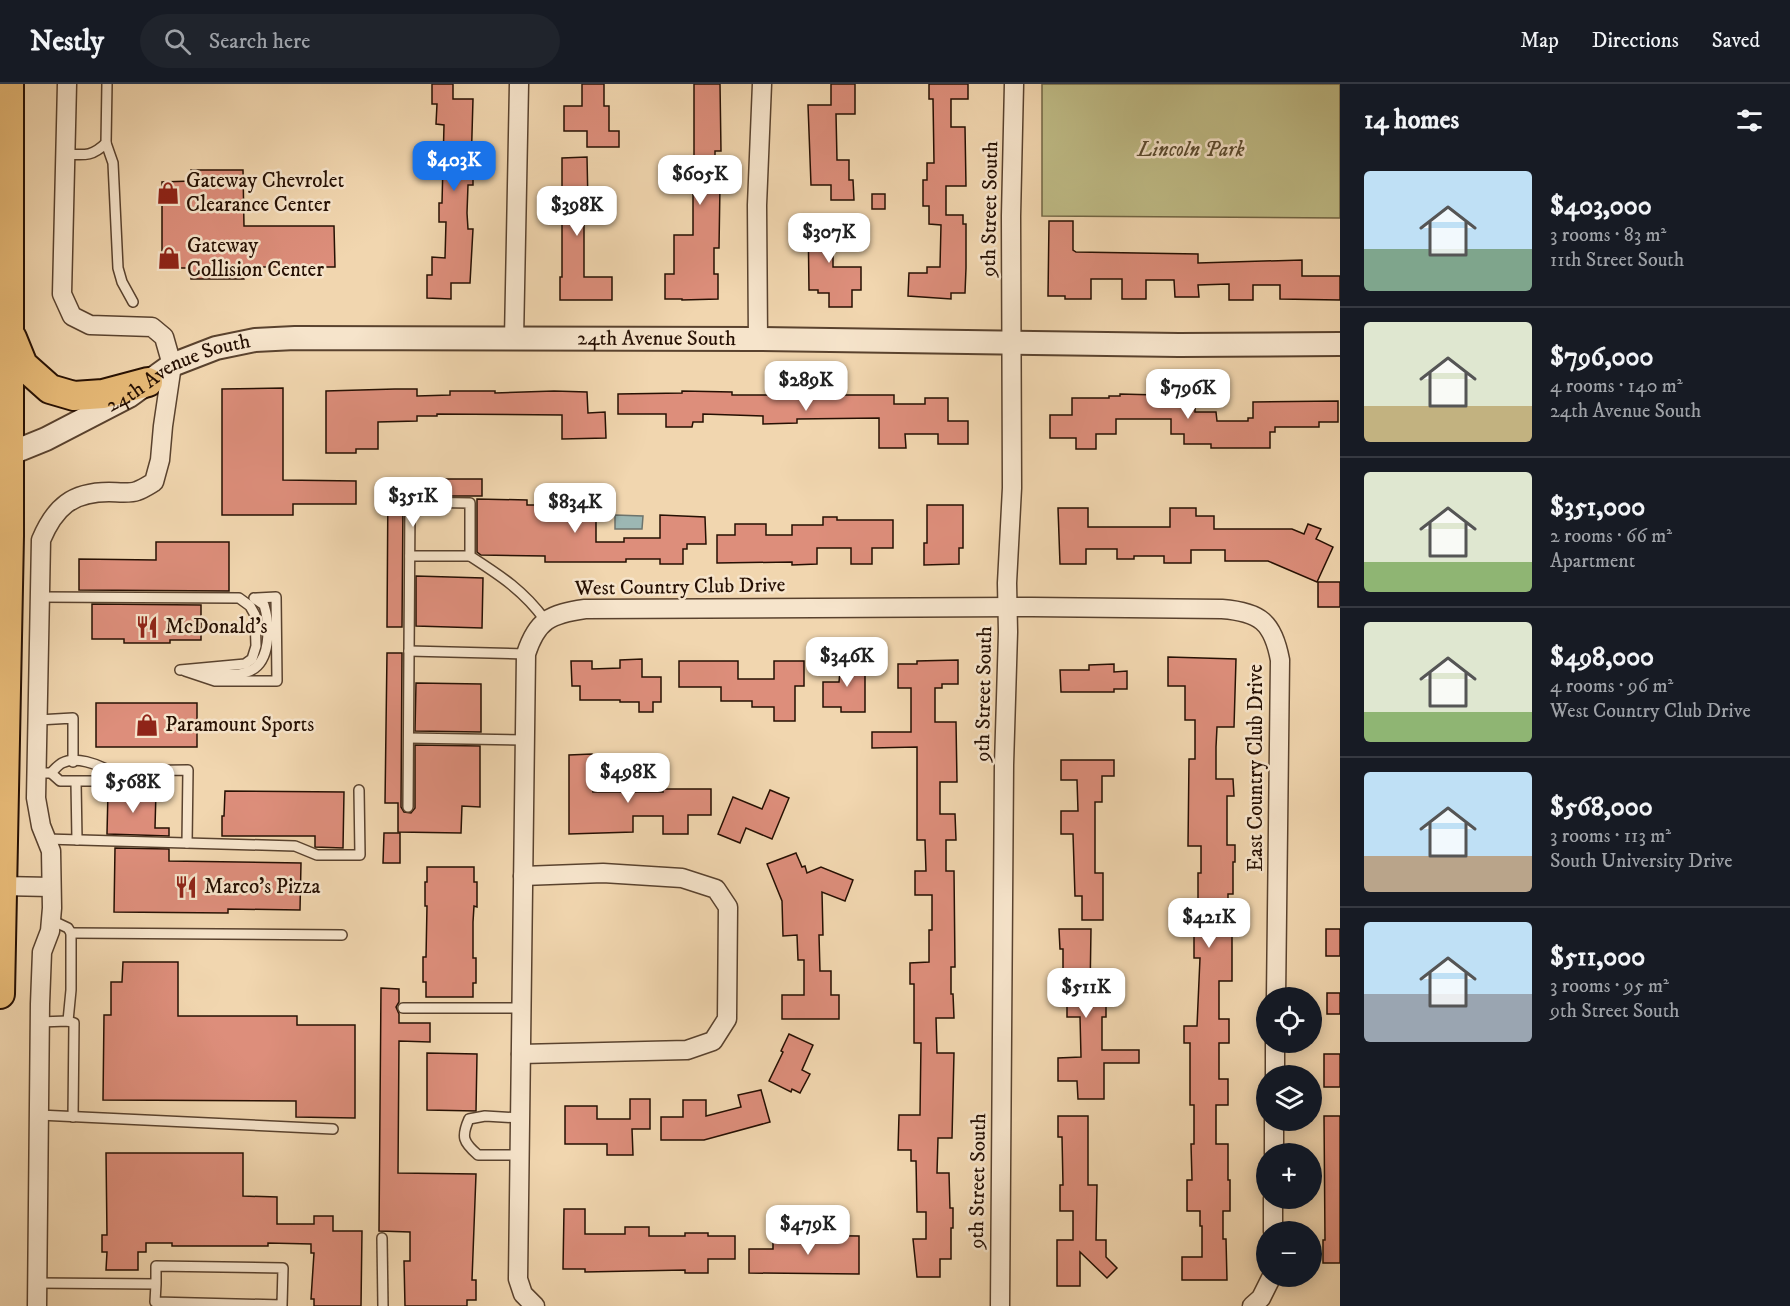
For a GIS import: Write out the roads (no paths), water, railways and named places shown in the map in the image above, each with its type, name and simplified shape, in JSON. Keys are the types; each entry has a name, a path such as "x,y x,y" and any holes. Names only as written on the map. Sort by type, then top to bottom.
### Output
{"main road":[{"path":"0,994 5,454 9,330 9,84"},
{"path":"9,330 23,365 50,388 74,396 103,394 148,381"}],"street":[{"path":"37,1306 39,1022 42,952 50,931 51,920 51,851 41,826 36,798 44,773 38,720 41,540 47,526 63,505 81,495 136,492 154,482 160,460 172,365 164,337 152,327 90,325 72,316 62,294 67,84"},
{"path":"514,339 519,84"},
{"path":"758,339 757,205 762,84"},
{"name":"9th Street South","path":"1000,1306 1004,789 1012,488 1014,84"},
{"name":"24th Avenue South","path":"5,454 46,440 129,396 172,365 216,348 255,340 295,338 758,339 1179,345 1340,344"},
{"name":"West Country Club Drive","path":"545,620 563,612 585,609 1008,607"},
{"name":"East Country Club Drive","path":"1008,607 1237,610 1253,615 1269,625 1277,643 1280,660 1276,987"},
{"path":"535,1306 523,1294 518,1279 526,654 532,635 545,620"},
{"path":"521,1053 687,1050 713,1041 727,1019 728,907 716,889 682,878 603,873 523,876"},
{"path":"1,885 51,887"},
{"path":"1252,1306 1261,1298 1266,1287"}],"lane":[{"path":"106,84 106,143 113,164 118,268 122,282 133,302"},
{"path":"66,154 88,155 98,151 106,143"},
{"path":"408,807 411,502 470,503 470,556"},
{"path":"410,556 470,556 504,578 531,601 545,620"},
{"path":"40,597 276,597 276,681 215,681 180,670"},
{"path":"180,670 245,664 252,659 256,646 255,615 250,606 239,598"},
{"path":"180,670 222,674 246,673 257,667 264,655 268,637 268,618 264,605 257,598"},
{"path":"409,651 526,654"},
{"path":"38,720 72,718 73,762"},
{"path":"409,738 525,740"},
{"path":"44,773 62,763 73,762 94,763 110,771 188,770 187,843"},
{"path":"44,773 60,781 76,782 99,781 110,771"},
{"path":"76,782 77,840"},
{"path":"46,839 295,846 317,855 360,855 358,790"},
{"path":"51,920 68,928 71,933 71,990 68,1021"},
{"path":"71,933 342,935"},
{"path":"403,1008 521,1008"},
{"path":"39,1022 68,1021 74,1023 73,1117"},
{"path":"39,1115 333,1129"},
{"path":"520,1118 485,1116 469,1119 464,1132 467,1145 478,1155 520,1155"},
{"path":"382,1238 383,1306"},
{"path":"156,1266 283,1268 282,1305 155,1302 156,1284 156,1266"},
{"path":"37,1283 156,1284"}],"water":[{"path":"615,515 643,516 642,529 615,529"}],"place":[{"name":"Gateway Chevrolet Clearance Center","path":"168,193"},
{"name":"Gateway Collision Center","path":"169,258"},
{"name":"McDonald's","path":"147,627"},
{"name":"Paramount Sports","path":"147,725"},
{"name":"Marco's Pizza","path":"186,887"}],"park label":[{"name":"Lincoln Park","path":"1191,150"}]}
